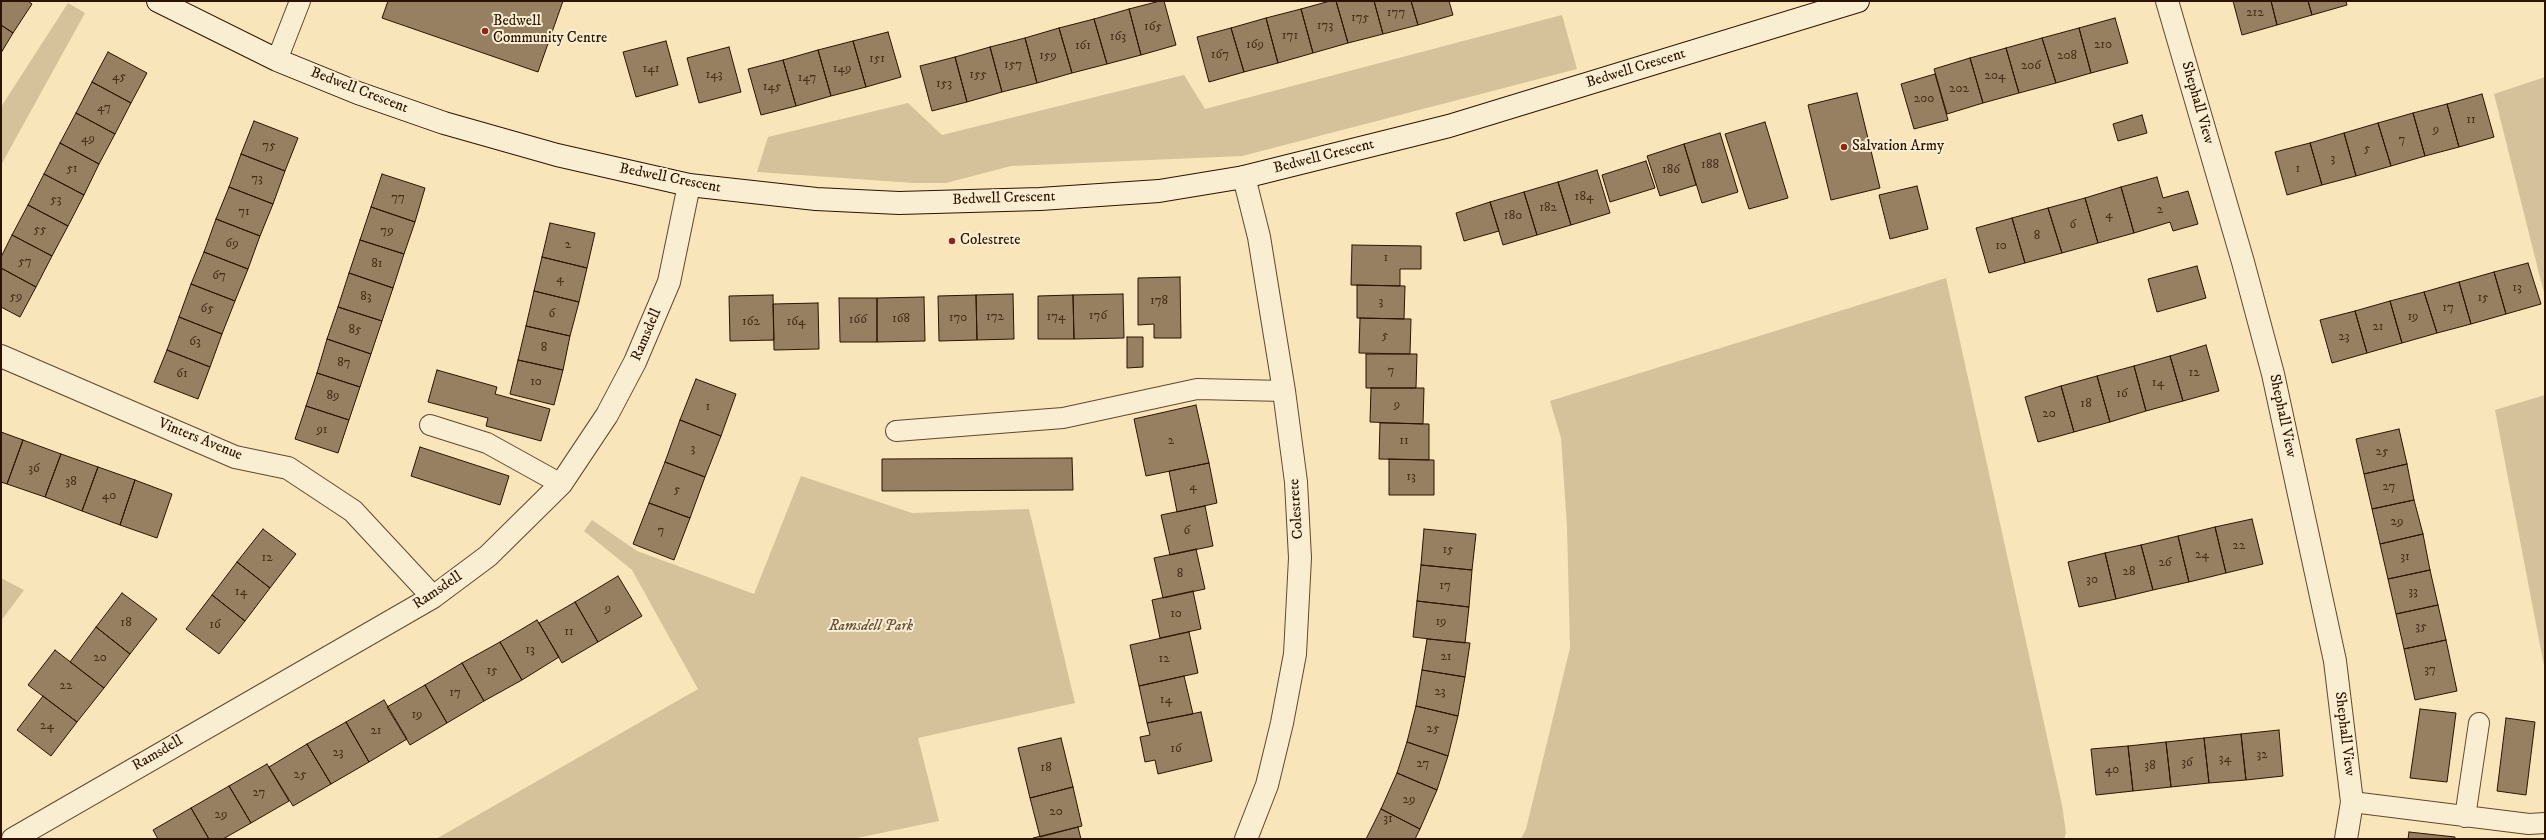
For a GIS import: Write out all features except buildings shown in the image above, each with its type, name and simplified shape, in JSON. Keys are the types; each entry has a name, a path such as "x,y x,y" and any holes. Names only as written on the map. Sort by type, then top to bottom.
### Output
{"street":[{"name":"Bedwell Crescent","path":"158,1 277,60 358,93 444,123 557,155 689,185 816,199 899,203 1040,199 1159,191 1244,177 1449,126 1815,7 1858,1"},
{"name":"Shephall View","path":"2167,1 2243,262 2273,374 2335,661 2352,802 2346,839"},
{"name":"Colestrete","path":"1244,177 1259,237 1284,391 1296,482 1300,558 1295,654 1282,723 1267,785 1246,839"},
{"name":"Ramsdell","path":"13,839 432,597 488,556 561,484 607,415 636,362 669,282 689,185"},
{"name":"Vinters Avenue","path":"1,356 235,457 288,468 353,511 432,597"}],"lane":[{"path":"277,60 300,1"},
{"path":"896,431 1063,418 1197,389 1284,391"},
{"path":"430,425 487,443 561,484"},
{"path":"2465,817 2479,723"},
{"path":"2352,802 2465,817 2530,824 2545,823"}],"green space":[{"path":"68,3 85,13 1,165 1,107"},
{"path":"1562,15 1577,69 1242,156 1011,166 946,183 914,183 757,172 768,137 908,103 942,135 1184,75 1205,109"},
{"path":"2545,77 2545,297 2494,94"},
{"path":"1946,278 2062,805 2066,833 2064,839 1521,839 1526,829 1570,648 1567,526 1561,438 1550,401"},
{"path":"2545,395 2545,671 2495,410"},
{"name":"Ramsdell Park","path":"801,476 912,513 1029,509 1075,703 918,738 939,821 852,839 436,839 698,689 632,570 584,531 592,520 637,551 754,594"},
{"path":"1,578 24,590 1,621"}],"place":[{"name":"Bedwell Community Centre","path":"485,31"},
{"name":"Salvation Army","path":"1844,147"},
{"name":"Colestrete","path":"952,241"}]}
